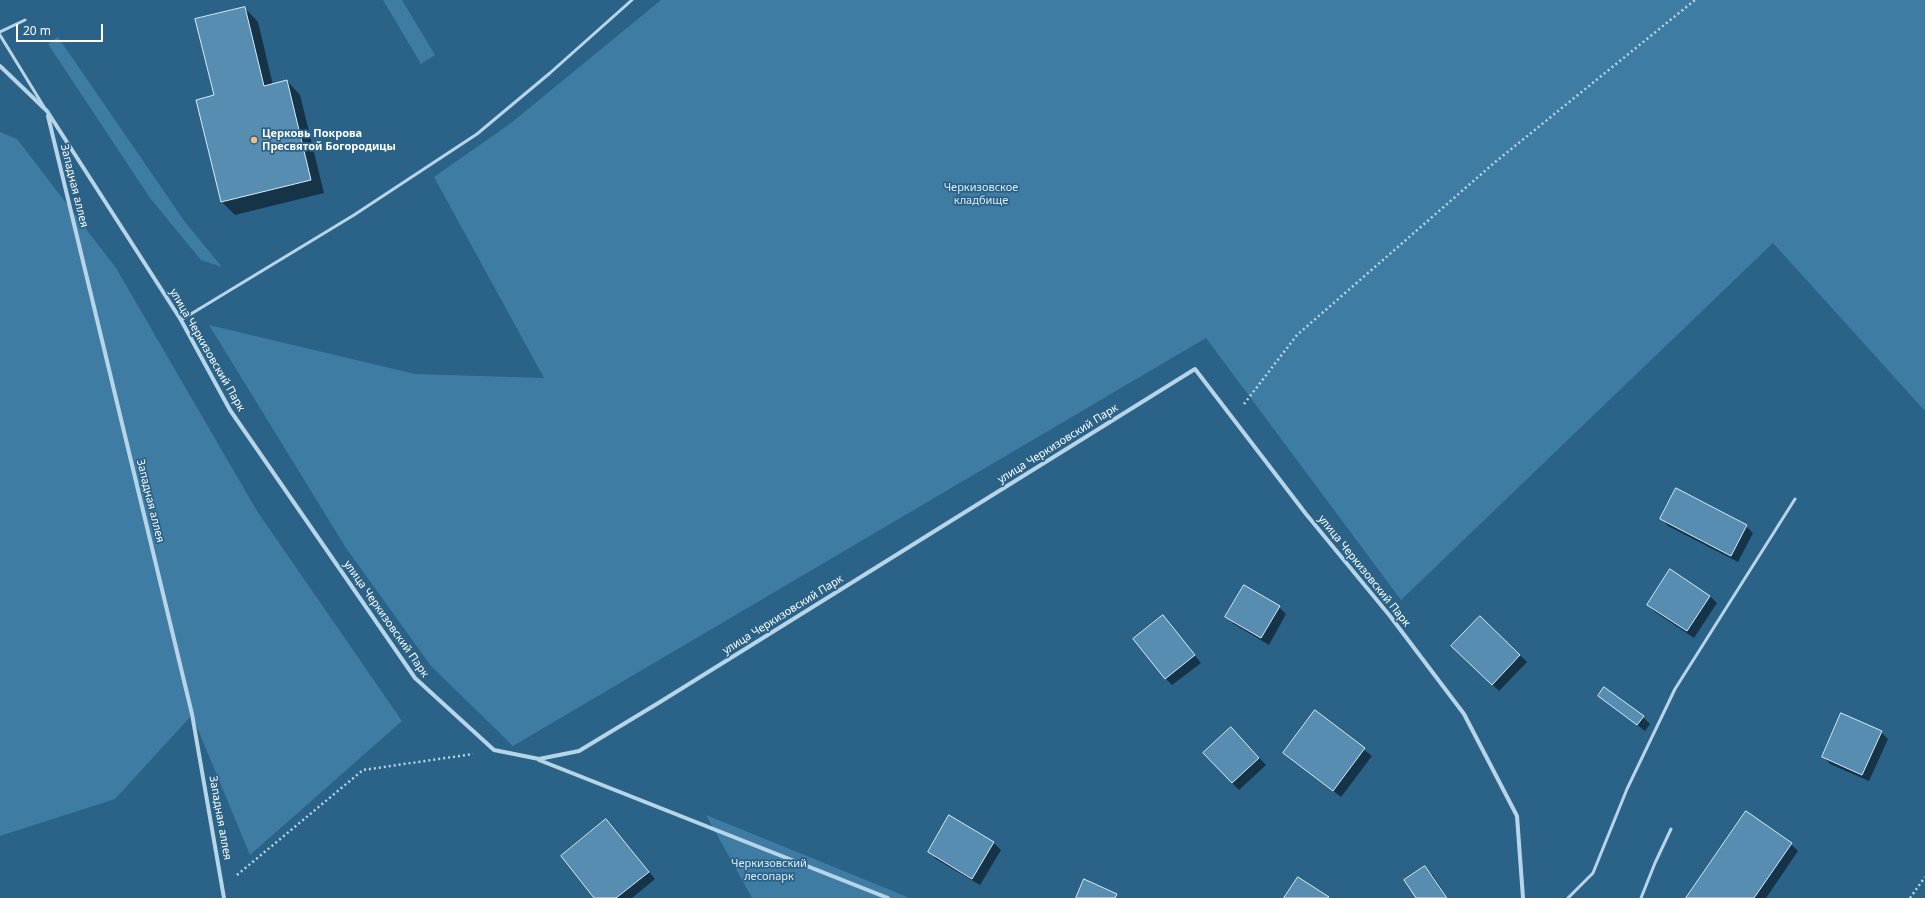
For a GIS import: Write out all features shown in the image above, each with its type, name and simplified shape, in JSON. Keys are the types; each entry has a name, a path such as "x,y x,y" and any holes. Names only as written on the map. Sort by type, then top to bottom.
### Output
{"street":[{"name":"улица Черкизовский Парк","path":"0,66 47,112 181,320 230,410 415,678 494,750 538,759 579,751 1195,369 1306,514 1390,616 1464,714 1517,816 1523,898"},
{"name":"Западная аллея","path":"47,112 192,714 224,898"},
{"path":"538,759 888,898"}],"lane":[{"path":"181,320 354,214 477,134 550,73 632,0"},
{"path":"0,32 25,20"},
{"path":"0,35 47,112"},
{"path":"1568,898 1594,873 1627,789 1675,689 1795,499"},
{"path":"1641,898 1655,863 1671,830"}],"path":[{"path":"1234,419 1296,335 1494,163 1695,0"},
{"path":"223,887 363,770 494,750"},
{"path":"1910,898 1925,877"}],"green space":[{"path":"383,0 402,0 435,55 421,64"},
{"name":"Черкизовское кладбище","path":"661,0 1925,0 1925,411 1773,243 1401,600 1206,338 513,746 431,666 346,548 209,325 415,374 544,378 434,177 511,123"},
{"path":"58,37 185,222 222,267 201,260 150,198 48,44"},
{"path":"0,132 17,139 116,268 257,511 402,721 250,855 192,715 115,799 0,836"},
{"name":"Черкизовский лесопарк","path":"706,815 888,889 909,898 752,898"}],"building":[{"name":"Церковь Покрова Пресвятой Богородицы","path":"245,7 264,86 287,80 311,180 221,202 196,100 214,95 195,19"},
{"path":"1676,488 1747,525 1731,556 1660,519"},
{"path":"1670,569 1710,596 1687,631 1647,605"},
{"path":"1244,585 1280,606 1261,638 1225,617"},
{"path":"1163,615 1195,655 1165,679 1133,639"},
{"path":"1480,616 1520,655 1492,685 1451,646"},
{"path":"1604,687 1644,716 1637,725 1598,696"},
{"path":"1315,710 1365,748 1333,791 1283,753"},
{"path":"1841,713 1882,731 1862,775 1822,757"},
{"path":"1231,727 1259,758 1232,783 1203,753"},
{"path":"1746,811 1792,843 1754,898 1686,898"},
{"path":"949,815 994,842 972,879 928,852"},
{"path":"606,819 649,872 616,898 594,898 561,856"},
{"path":"1425,866 1447,898 1416,898 1404,880"},
{"path":"1298,877 1329,897 1284,898"},
{"path":"1084,879 1117,894 1115,898 1076,898"}],"place":[{"name":"Церковь Покрова Пресвятой Богородицы","path":"254,140"}]}
